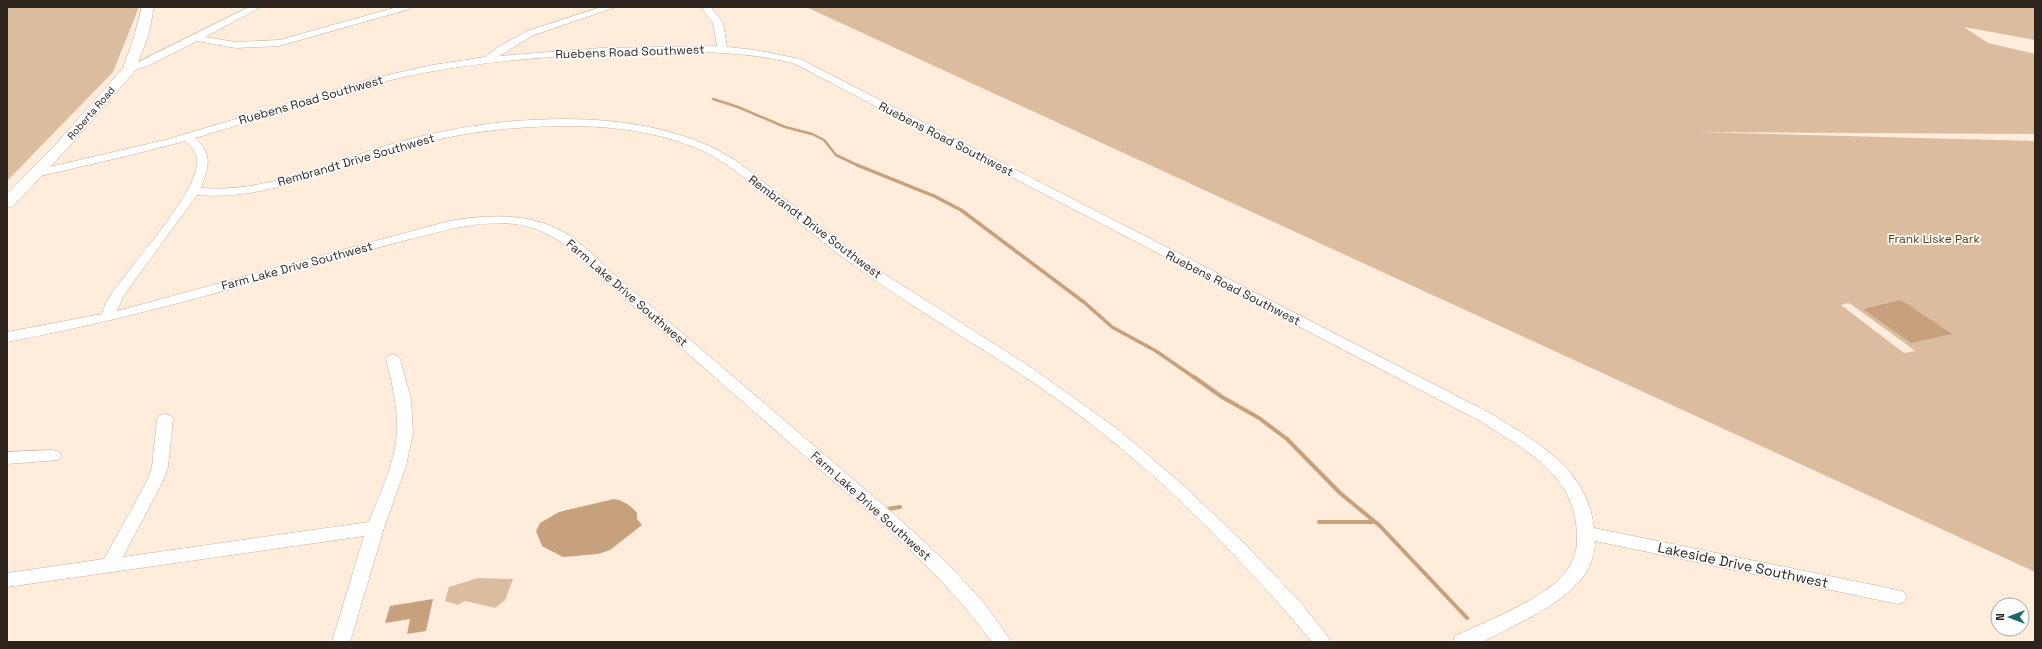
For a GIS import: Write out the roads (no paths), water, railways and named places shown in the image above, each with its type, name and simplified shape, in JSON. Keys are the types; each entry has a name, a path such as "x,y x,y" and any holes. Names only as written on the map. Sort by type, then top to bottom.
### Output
{"street":[{"name":"Roberta Road","path":"7,203 36,173 129,69 141,37 148,7"},
{"path":"129,69 146,63 256,7"},
{"path":"196,38 236,45 262,45 279,43 406,7"},
{"path":"489,59 509,45 535,33 611,7"},
{"path":"706,7 713,14 718,23 723,50"},
{"name":"Ruebens Road Southwest","path":"36,173 187,137 346,88 418,71 489,59 602,51 723,50 774,56 805,65 1186,264 1485,417 1537,449 1560,471 1571,486 1584,513 1587,533 1585,556 1572,579 1554,594 1462,642"},
{"name":"Rembrandt Drive Southwest","path":"194,191 221,193 252,189 412,142 455,132 500,126 565,123 623,126 670,135 698,145 720,156 744,172 863,266 1046,384 1108,430 1192,501 1244,552 1323,642"},
{"path":"109,316 110,310 118,294 194,191 203,164 202,156 197,146 187,137"},
{"name":"Farm Lake Drive Southwest","path":"7,337 52,330 109,316 449,225 494,220 516,220 554,232 570,242 606,275 890,520 943,570 978,608 1003,642"},
{"path":"340,642 375,528 398,466 405,433 402,398 393,359"},
{"path":"110,565 158,474 165,419"},
{"path":"7,458 53,456"},
{"path":"7,580 375,528"},
{"name":"Lakeside Drive Southwest","path":"1587,533 1898,597"}],"waterway":[{"path":"713,99 738,107 785,127 812,134 824,140 836,155 859,166"},
{"path":"857,165 934,196 961,210 1085,303 1112,327 1156,351 1195,378"},
{"path":"1194,377 1222,397 1259,418 1287,439 1340,493 1380,526 1467,618"},
{"path":"888,509 900,507"},
{"path":"1319,522 1372,522"}],"park label":[{"name":"Frank Liske Park","path":"1934,239"}]}
